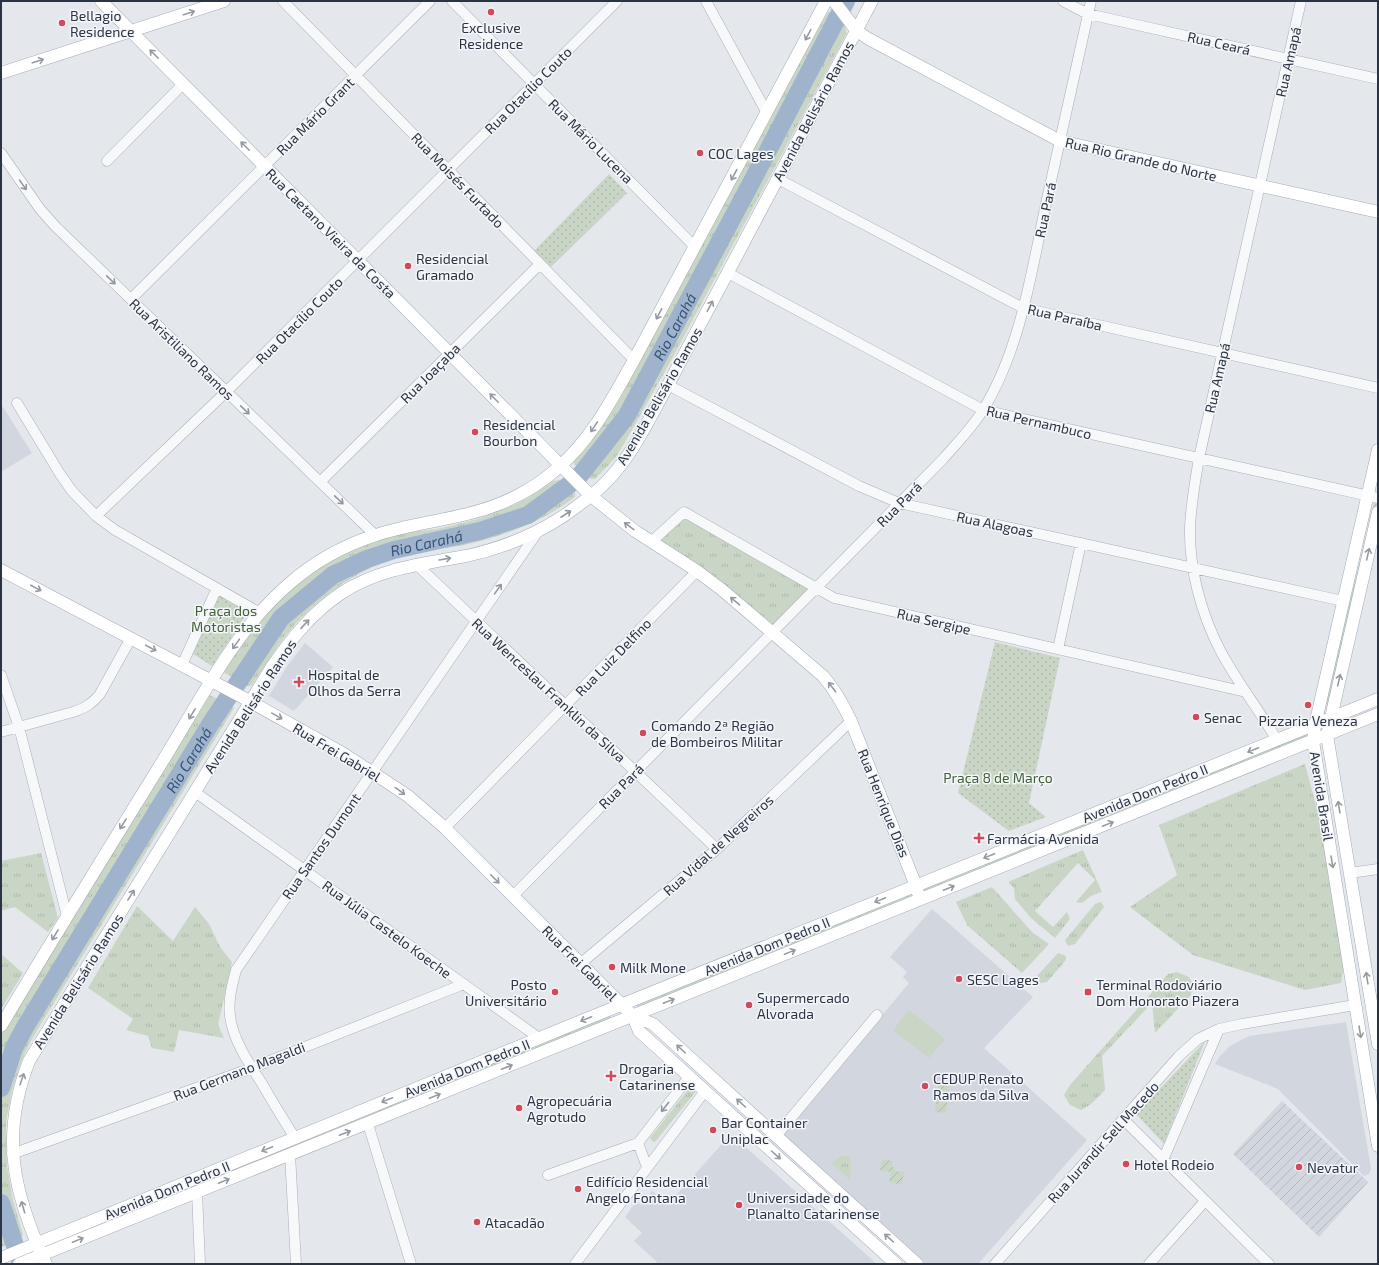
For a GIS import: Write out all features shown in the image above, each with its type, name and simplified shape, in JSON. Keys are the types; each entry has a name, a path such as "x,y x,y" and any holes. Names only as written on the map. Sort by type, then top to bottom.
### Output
{"main road":[{"name":"Rua Caetano Vieira da Costa","path":"101,1 588,492 618,518 651,542 697,571"},
{"path":"1,73 224,1"},
{"name":"Avenida Belisário Ramos","path":"41,1259 34,1244 18,1192 12,1154 11,1135 13,1114 22,1078 29,1061 195,792 246,699 305,624 321,608 341,594 369,578 401,568 489,550 517,540 539,530 575,508 588,492 608,480 635,444 668,385 778,179 854,26 872,1"},
{"path":"1,1026 67,916 216,683 234,646 270,600 312,566 330,554 356,542 375,535 488,508 508,500 565,469 578,447 590,433 613,397 767,113 832,2"},
{"name":"Rua Rio Grande do Norte","path":"832,2 867,38 1060,141 1378,212"},
{"name":"Avenida Brasil","path":"1378,450 1373,497 1343,601 1315,725 1313,741 1378,1146"},
{"name":"Avenida Brasil","path":"1378,512 1328,735 1350,873 1375,1002 1378,1044"},
{"name":"Rua Frei Gabriel","path":"1,570 246,699 372,772 408,796 445,828 633,1016"},
{"name":"Rua Henrique Dias","path":"697,571 772,632 823,676 833,688 843,703 851,721 916,886"},
{"name":"Avenida Dom Pedro II","path":"1,1258 539,1038 1378,699"},
{"name":"Avenida Dom Pedro II","path":"19,1264 41,1259 290,1154 368,1124 1378,714"},
{"path":"912,903 918,894 916,886"},
{"path":"1355,1006 1375,1002"},
{"path":"633,1016 653,1024 917,1264"},
{"path":"633,1016 639,1031 896,1264"},
{"path":"690,1077 709,1075"},
{"path":"705,1091 709,1075"}],"street":[{"name":"Rua Moisés Furtado","path":"283,1 634,360"},
{"name":"Rua Mário Grant","path":"131,299 430,1"},
{"name":"Rua Mário Lucena","path":"452,1 695,247"},
{"name":"Rua Otacílio Couto","path":"96,516 226,392 617,1"},
{"path":"706,1 767,113"},
{"name":"Rua Ceará","path":"1063,1 1088,14 1378,79"},
{"name":"Rua Pará","path":"513,896 958,443 983,410 1004,367 1023,308 1091,1"},
{"name":"Rua Amapá","path":"1277,740 1223,656 1211,630 1198,593 1193,568 1190,528 1192,500 1199,458 1301,1"},
{"path":"107,161 183,84"},
{"name":"Rua Aristiliano Ramos","path":"1,153 48,218 375,535"},
{"name":"Rua Paraíba","path":"778,179 1023,308 1378,388"},
{"name":"Rua Joaçaba","path":"320,482 540,264"},
{"name":"Rua Pernambuco","path":"728,273 983,410 1373,497"},
{"name":"Rua Alagoas","path":"668,385 859,486 899,503 1343,601"},
{"path":"17,403 68,485 83,504 96,516 116,530 260,613"},
{"name":"Rua Sergipe","path":"651,542 684,512 834,598 1246,692"},
{"name":"Rua Santos Dumont","path":"295,1138 252,1068 233,1030 230,1015 230,999 232,983 236,970 539,530"},
{"path":"1058,649 1081,543"},
{"name":"Rua Wenceslau Franklin da Silva","path":"416,564 717,849"},
{"name":"Rua Luiz Delfino","path":"445,828 697,571"},
{"path":"182,665 217,588"},
{"path":"1,732 85,708 100,694 131,638"},
{"path":"1,675 19,727 67,916"},
{"name":"Rua Vidal de Negreiros","path":"580,964 717,849 851,721"},
{"name":"Rua Júlia Castelo Koeche","path":"195,792 539,1038"},
{"path":"1350,873 1378,869"},
{"name":"Rua Germano Magaldi","path":"12,1154 252,1068 464,984"},
{"name":"Rua Jurandir Sell Macedo","path":"995,1264 1188,1047 1198,1040 1219,1030 1242,1024 1355,1006"},
{"path":"776,1136 877,1015"},
{"path":"1164,1160 1219,1030"},
{"path":"548,1175 638,1143 690,1077"},
{"path":"575,1264 705,1091"},
{"path":"1123,1119 1269,1264"},
{"path":"368,1124 411,1264"},
{"path":"638,1143 648,1167"},
{"path":"290,1154 296,1264"},
{"path":"197,1192 200,1264"},
{"path":"1149,1264 1205,1201"}],"shaded area":[{"path":"1,404 32,453 1,472"},
{"name":"Hospital de Olhos da Serra","path":"305,643 333,667 294,711 269,696 286,668"},
{"name":"CEDUP Renato Ramos da Silva","path":"932,909 1033,997 984,1048 1087,1140 978,1264 925,1264 782,1135 909,983 903,977 907,972 890,957"},
{"path":"1346,1022 1371,1169 1369,1174 1364,1176 1278,1089 1215,1064 1220,1056 1230,1046 1249,1036"},
{"name":"Nevatur","path":"1282,1101 1368,1182 1319,1237 1233,1154"},
{"name":"Universidade do Planalto Catarinense","path":"731,1134 877,1264 655,1264 657,1262 634,1241 642,1233 625,1217 636,1202 641,1205 652,1191 667,1205"}],"green space":[{"path":"828,12 835,12 844,24 847,33 668,366 624,444 615,458 595,479 591,479 574,464 574,460 604,424 619,400"},
{"path":"609,174 627,193 551,267 534,251"},
{"path":"559,480 575,493 575,497 536,521 494,537 464,545 430,550 395,558 366,570 340,586 315,605 293,627 251,686 248,686 223,672 258,622 284,596 311,573 342,555 388,537 410,532 437,529 478,519 514,505 553,481"},
{"path":"1374,503 1378,503 1378,508 1328,705 1325,703"},
{"path":"685,516 812,589 772,629 655,543"},
{"name":"Praça dos Motoristas","path":"220,594 249,611 212,666 193,654"},
{"path":"219,601 235,609 221,638 205,631"},
{"name":"Praça 8 de Março","path":"995,642 1060,658 1029,803 1046,817 1009,831 958,793"},
{"path":"210,695 234,708 44,1019 28,1046 20,1065 12,1091 6,1122 7,1166 13,1200 23,1235 19,1240 1,1247 1,1033"},
{"path":"1307,734 1309,738 638,1009 636,1005"},
{"path":"1305,764 1323,832 1345,962 1341,983 1305,990 1193,955 1130,907 1177,875 1159,825"},
{"path":"1083,850 1102,892 1092,895 1082,902 1076,902 1095,880 1078,863 1035,911 1053,927 1067,912 1070,919 1055,938 1031,918 1015,899 1014,888 1008,882"},
{"path":"41,853 58,918 48,932 15,907 1,911 1,861"},
{"path":"992,887 1033,933 1049,944 1022,973 967,925 956,902"},
{"path":"1101,902 1104,907 1075,944 1068,946 1065,940 1095,904"},
{"path":"137,906 173,941 195,907 209,924 220,947 232,962 218,1025 224,1038 179,1030 174,1052 152,1048 148,1036 126,1030 133,1019 88,988"},
{"path":"1058,953 1066,956 1066,960 1047,982 1040,983 1037,976"},
{"path":"1,954 23,973 1,1009"},
{"path":"1177,972 1189,977 1194,986 1190,996 1155,1033 1152,1003 1102,1056 1105,1090 1090,1105 1081,1110 1070,1105 1064,1095 1070,1085 1168,974"},
{"path":"909,1010 945,1039 929,1058 893,1030"},
{"path":"609,1015 612,1019 43,1247"},
{"path":"1205,1041 1164,1144 1136,1114"},
{"path":"938,1084 949,1086 946,1113 935,1112"},
{"path":"694,1085 697,1090 655,1142 652,1141 650,1138 691,1086"},
{"path":"842,1155 851,1157 850,1180 832,1163"},
{"path":"882,1159 893,1161 892,1167 895,1168 895,1171 904,1172 902,1185 889,1182 891,1172 880,1170"}],"waterway":[{"name":"Rio Carahá","path":"1,1088 14,1048 25,1027 211,723 281,618 333,575 367,559 394,550 480,531 528,515 577,479 626,417 846,1"},
{"path":"7,1043 14,1048"},
{"name":"Rio Carahá","path":"1,1203 21,1264"}],"place":[{"name":"Exclusive Residence","path":"491,12"},
{"name":"Bellagio Residence","path":"62,23"},
{"name":"COC Lages","path":"700,153"},
{"name":"Residencial Gramado","path":"408,266"},
{"name":"Residencial Bourbon","path":"475,432"},
{"name":"Hospital de Olhos da Serra","path":"299,682"},
{"name":"Pizzaria Veneza","path":"1308,705"},
{"name":"Senac","path":"1196,717"},
{"name":"Comando 2ª Região de Bombeiros Militar","path":"643,733"},
{"name":"Farmácia Avenida","path":"979,838"},
{"name":"Milk Mone","path":"612,967"},
{"name":"SESC Lages","path":"959,979"},
{"name":"Posto Universitário","path":"555,992"},
{"name":"Terminal Rodoviário Dom Honorato Piazera","path":"1088,992"},
{"name":"Supermercado Alvorada","path":"749,1005"},
{"name":"Drogaria Catarinense","path":"611,1076"},
{"name":"CEDUP Renato Ramos da Silva","path":"925,1086"},
{"name":"Agropecuária Agrotudo","path":"519,1108"},
{"name":"Bar Container Uniplac","path":"713,1130"},
{"name":"Hotel Rodeio","path":"1126,1164"},
{"name":"Nevatur","path":"1299,1167"},
{"name":"Edifício Residencial Angelo Fontana","path":"578,1189"},
{"name":"Universidade do Planalto Catarinense","path":"739,1205"},
{"name":"Atacadão","path":"477,1222"}]}
